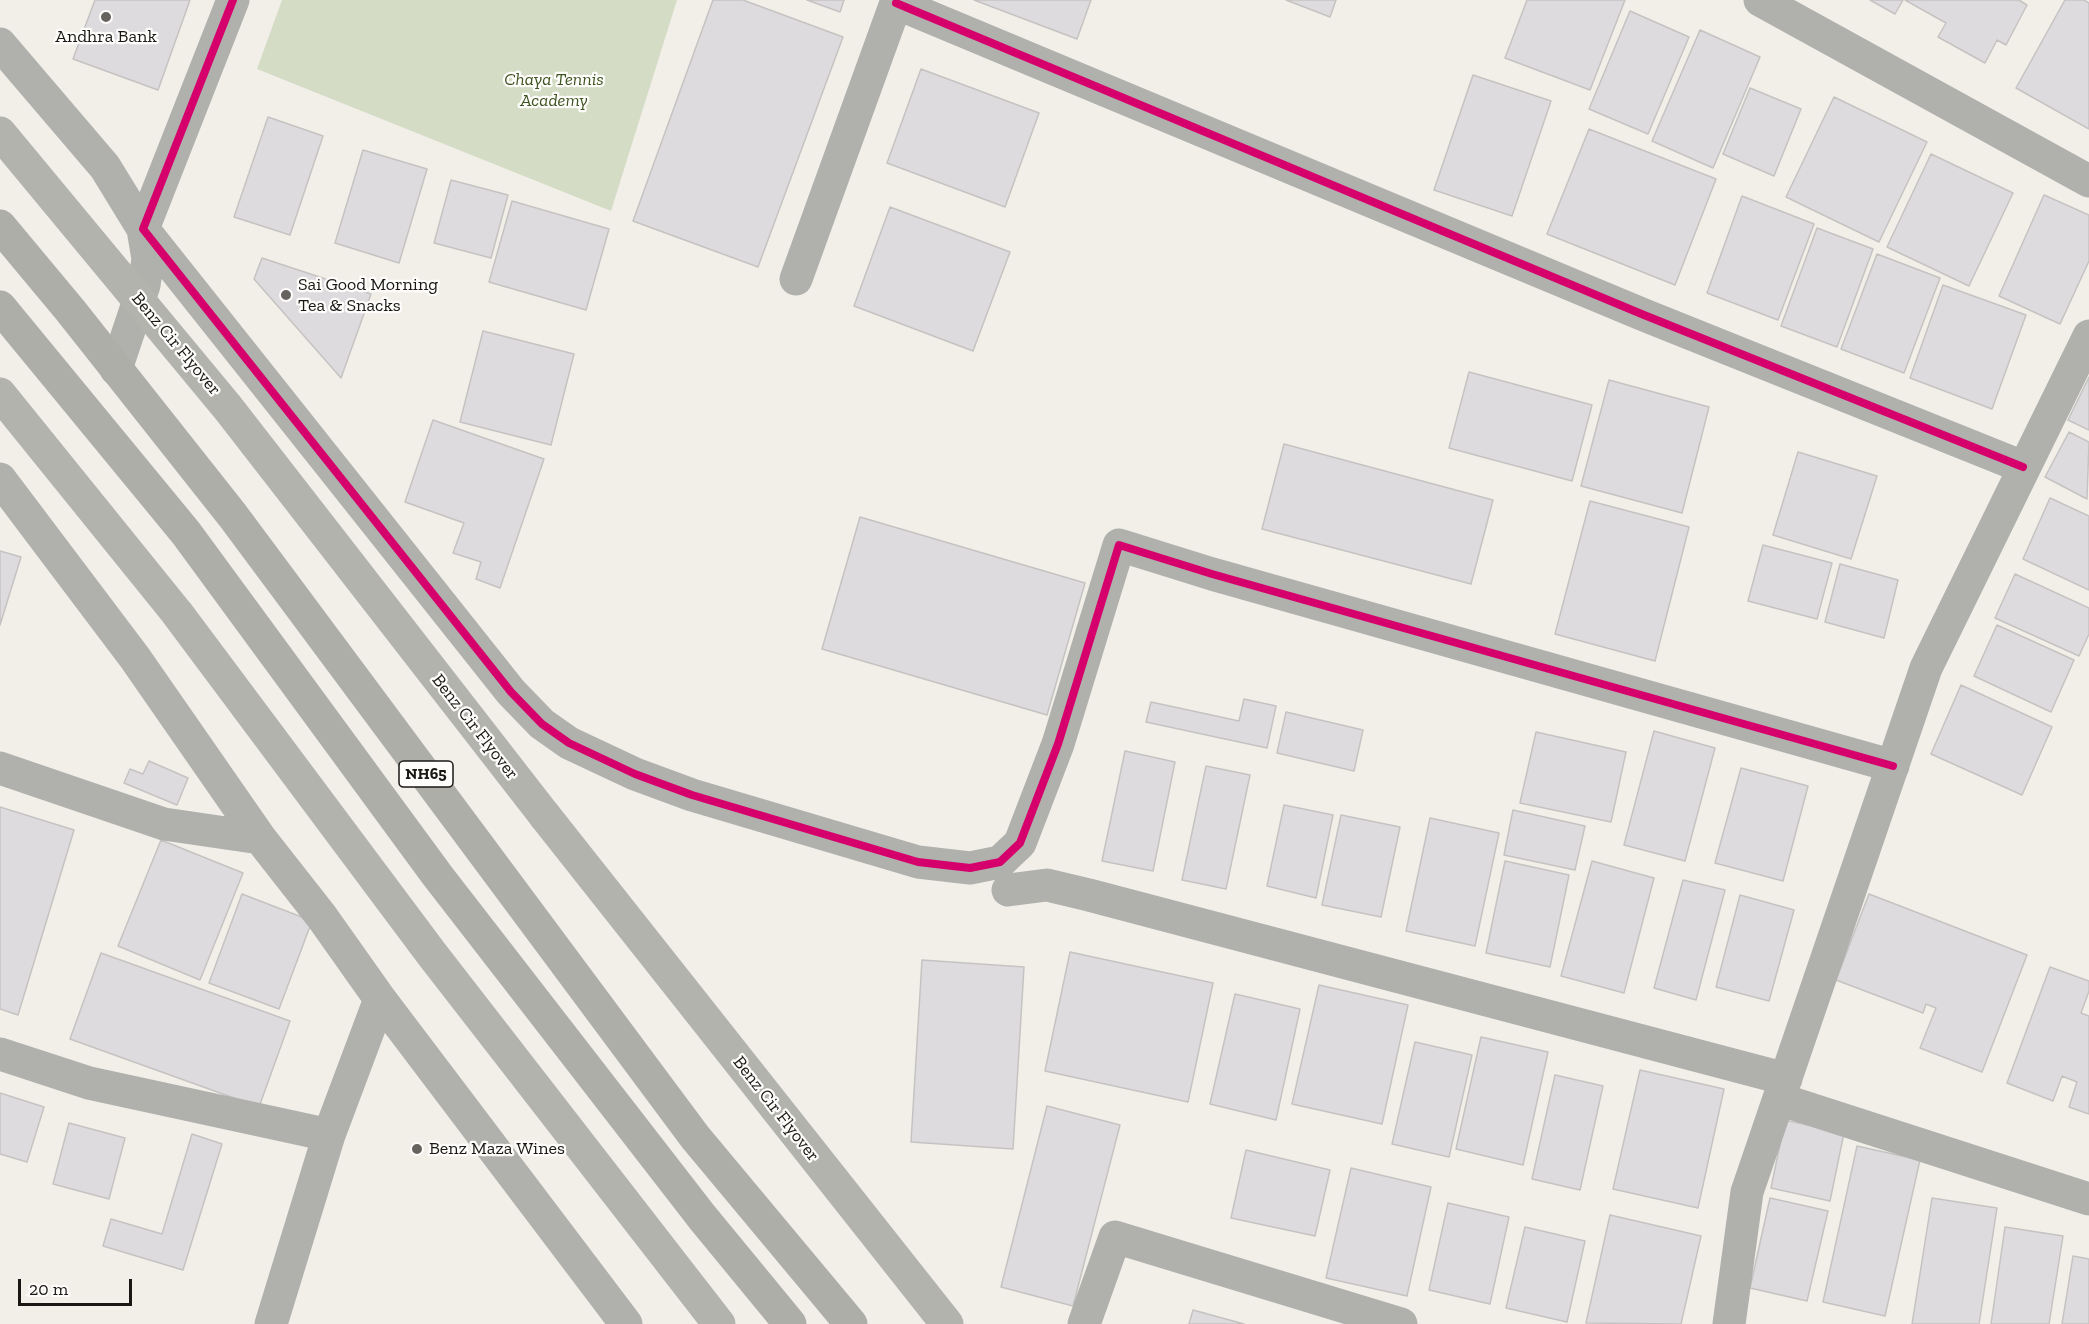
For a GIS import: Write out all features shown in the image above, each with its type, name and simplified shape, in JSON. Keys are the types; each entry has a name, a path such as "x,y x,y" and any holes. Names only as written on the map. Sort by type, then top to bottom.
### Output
{"highway":[{"name":"NH65","path":"0,226 247,535 695,1137 850,1324"},
{"name":"NH65","path":"0,307 186,533 437,875 702,1217 790,1324"}],"main road":[{"name":"Benz Cir Flyover","path":"0,133 228,408 545,816 947,1324"},
{"path":"0,394 177,613 337,827 720,1324"}],"street":[{"path":"116,369 144,285 147,259 143,229 233,0"},
{"path":"1760,0 2089,181"},
{"path":"796,279 897,1 1569,284 2023,467"},
{"path":"0,44 105,167 143,229 503,683 542,724 570,743 635,774 692,795 918,862 970,868 1000,862 1020,843 1058,744 1119,545 1212,574 1893,766"},
{"path":"1730,1324 1747,1192 1926,668 2089,336"},
{"path":"0,479 135,658 260,838 322,917 380,999 626,1324"},
{"path":"0,768 164,824 260,838"},
{"path":"1008,890 1047,885 1089,895 1782,1089 2089,1199"},
{"path":"271,1324 329,1135 380,999"},
{"path":"0,1054 89,1083 329,1135"},
{"path":"1084,1324 1115,1237 1401,1324"}],"green space":[{"name":"Chaya Tennis Academy","path":"282,0 677,0 611,211 257,69"}],"building":[{"path":"95,0 190,0 158,90 73,59"},
{"path":"713,0 743,0 843,37 758,267 633,221"},
{"path":"807,0 844,0 840,12"},
{"path":"974,0 1091,0 1077,39"},
{"path":"1286,0 1336,0 1330,17"},
{"path":"1527,0 1625,0 1590,90 1505,58"},
{"path":"1870,0 1903,0 1895,14"},
{"path":"1905,0 2019,0 2027,5 2006,45 1997,40 1985,63 1938,37 1946,23"},
{"path":"2065,0 2084,0 2089,3 2089,129 2016,88"},
{"path":"1630,11 1689,37 1648,134 1589,109"},
{"path":"1700,30 1760,57 1713,168 1652,141"},
{"path":"921,69 1039,113 1005,207 887,163"},
{"path":"1473,75 1551,101 1512,216 1434,190"},
{"path":"1750,88 1801,109 1774,176 1723,154"},
{"path":"1834,97 1927,142 1879,242 1786,197"},
{"path":"268,117 323,136 290,235 234,217"},
{"path":"1589,129 1716,179 1675,285 1547,234"},
{"path":"363,150 427,169 399,263 335,243"},
{"path":"1931,154 2013,193 1969,286 1887,247"},
{"path":"451,180 508,195 491,258 434,243"},
{"path":"2044,195 2089,215 2089,261 2060,324 1999,296"},
{"path":"1742,196 1814,224 1778,320 1707,293"},
{"path":"512,201 609,229 586,310 489,282"},
{"path":"890,207 1010,252 973,351 854,306"},
{"path":"1817,228 1873,249 1837,347 1781,326"},
{"path":"1877,254 1940,278 1904,373 1841,349"},
{"path":"262,258 371,294 341,378 254,279"},
{"path":"1943,285 2026,315 1992,409 1910,378"},
{"path":"483,331 574,354 551,445 460,422"},
{"path":"1469,372 1592,405 1572,481 1449,448"},
{"path":"2089,377 2089,430 2068,420"},
{"path":"1609,380 1709,407 1682,513 1581,486"},
{"path":"433,420 544,459 500,588 476,579 481,562 453,553 464,523 405,502"},
{"path":"2069,432 2089,442 2087,499 2045,477"},
{"path":"1284,444 1493,500 1471,584 1262,529"},
{"path":"1798,452 1877,476 1851,559 1773,535"},
{"path":"2050,498 2089,516 2089,590 2023,559"},
{"path":"1590,501 1689,527 1655,661 1555,634"},
{"path":"860,517 1085,583 1047,715 822,649"},
{"path":"1763,545 1832,563 1817,619 1748,601"},
{"path":"0,551 21,557 0,625"},
{"path":"1840,564 1898,580 1884,638 1825,622"},
{"path":"2015,574 2089,608 2089,634 2079,656 1995,618"},
{"path":"1997,625 2074,660 2051,712 1974,676"},
{"path":"1961,685 2052,727 2022,795 1931,754"},
{"path":"1244,699 1276,706 1267,748 1146,722 1151,702 1239,721"},
{"path":"1286,712 1363,730 1354,771 1277,753"},
{"path":"1654,731 1715,748 1685,861 1624,845"},
{"path":"1536,732 1626,752 1611,822 1520,803"},
{"path":"1125,751 1175,762 1153,871 1102,861"},
{"path":"149,761 188,778 177,805 124,783 130,769 143,774"},
{"path":"1206,766 1250,775 1226,889 1182,880"},
{"path":"1741,768 1808,786 1783,881 1715,863"},
{"path":"1284,805 1333,815 1316,898 1267,886"},
{"path":"0,807 74,830 18,1015 0,1009"},
{"path":"1513,810 1585,826 1575,870 1504,855"},
{"path":"1341,815 1400,827 1381,917 1322,905"},
{"path":"1430,818 1499,833 1475,946 1406,931"},
{"path":"161,840 243,873 200,980 118,946"},
{"path":"1505,861 1569,875 1550,967 1486,953"},
{"path":"1592,861 1654,878 1624,993 1561,976"},
{"path":"1683,880 1725,890 1696,1000 1654,988"},
{"path":"242,894 312,921 279,1009 209,983"},
{"path":"1869,894 2027,955 1982,1072 1920,1048 1936,1008 1926,1004 1923,1013 1836,980"},
{"path":"1740,895 1794,910 1769,1001 1716,987"},
{"path":"1070,952 1213,983 1188,1102 1045,1071"},
{"path":"101,953 290,1021 259,1107 70,1039"},
{"path":"922,960 1024,967 1013,1149 911,1142"},
{"path":"2050,967 2089,981 2089,991 2081,1013 2089,1016 2089,1114 2069,1107 2077,1082 2062,1076 2053,1101 2007,1083"},
{"path":"1319,985 1408,1005 1382,1124 1292,1104"},
{"path":"1235,994 1300,1009 1276,1120 1210,1104"},
{"path":"1481,1037 1548,1052 1523,1165 1456,1149"},
{"path":"1415,1042 1472,1055 1449,1157 1392,1144"},
{"path":"1640,1070 1724,1089 1698,1208 1613,1189"},
{"path":"1555,1075 1603,1086 1580,1190 1532,1179"},
{"path":"0,1093 44,1107 27,1162 0,1154"},
{"path":"1047,1106 1120,1125 1073,1306 1001,1287"},
{"path":"1785,1120 1844,1133 1830,1201 1771,1188"},
{"path":"69,1123 125,1138 109,1199 53,1184"},
{"path":"192,1134 222,1144 183,1270 103,1246 111,1219 162,1234"},
{"path":"1857,1146 1920,1160 1885,1316 1823,1302"},
{"path":"1246,1150 1330,1170 1315,1236 1231,1218"},
{"path":"1351,1168 1431,1187 1407,1296 1326,1278"},
{"path":"1770,1198 1828,1211 1807,1301 1750,1288"},
{"path":"1932,1198 1997,1208 1979,1324 1912,1324"},
{"path":"1448,1203 1509,1217 1490,1304 1429,1290"},
{"path":"1610,1215 1701,1236 1681,1324 1586,1323"},
{"path":"1525,1227 1585,1241 1567,1322 1506,1308"},
{"path":"2005,1227 2063,1236 2049,1324 1991,1324"},
{"path":"2073,1256 2089,1259 2089,1324 2062,1324"},
{"path":"1193,1310 1244,1324 1189,1324"}],"cycle path":[{"path":"233,0 143,229 511,692 542,724 569,743 635,774 692,795 918,862 970,868 1000,862 1020,843 1058,744 1119,545 1212,574 1893,766"},
{"path":"896,3 1644,315 2023,467"}],"place":[{"name":"Andhra Bank","path":"106,17"},
{"name":"Sai Good Morning Tea & Snacks","path":"286,295"},
{"name":"Benz Maza Wines","path":"417,1149"}]}
